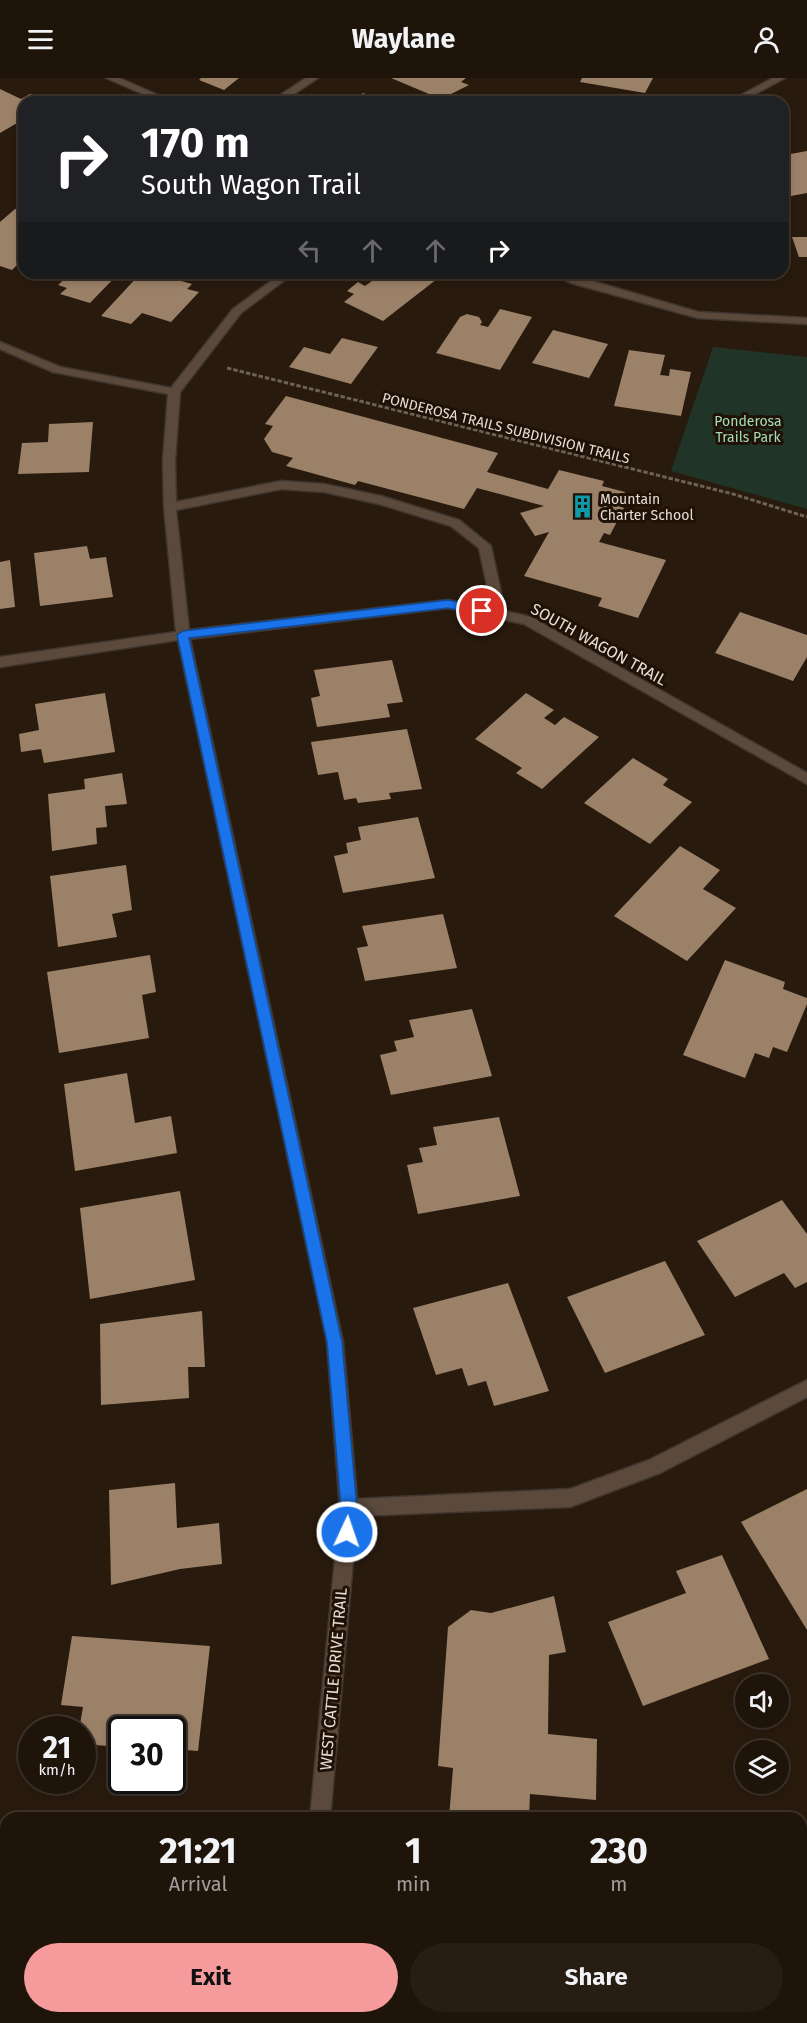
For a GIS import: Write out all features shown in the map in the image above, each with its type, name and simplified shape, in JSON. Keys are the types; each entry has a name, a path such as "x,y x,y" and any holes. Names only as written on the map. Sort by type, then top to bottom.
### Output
{"street":[{"path":"111,78 154,96"},
{"path":"285,96 314,78"},
{"path":"745,96 780,78"},
{"path":"0,345 57,370 174,392 237,311 281,279"},
{"path":"570,279 698,315 807,321"},
{"name":"WEST CATTLE DRIVE TRAIL","path":"174,392 169,460 170,507 183,635 335,1342 349,1508 321,1812"},
{"path":"170,507 280,485 324,488 381,500 455,524 485,546 499,614"},
{"name":"SOUTH WAGON TRAIL","path":"0,662 183,635 448,604 527,620 807,779"},
{"path":"349,1508 570,1498 654,1467 807,1388"}],"path":[{"name":"PONDEROSA TRAILS SUBDIVISION TRAILS","path":"199,360 733,494 807,517"}],"green space":[{"name":"Ponderosa Trails Park","path":"713,347 807,357 807,509 671,471"}],"building":[{"path":"201,78 239,78 224,90 199,80"},
{"path":"391,78 466,78 461,82 469,85 447,96 434,96"},
{"path":"582,78 653,78 645,93 580,82"},
{"path":"0,89 18,98 18,122 0,133"},
{"path":"807,151 807,193 791,196 789,194 789,154"},
{"path":"15,209 18,210 18,264 12,270 0,266 0,222"},
{"path":"792,237 807,237 807,257 799,257"},
{"path":"65,279 113,279 90,303 60,294 67,288 58,285"},
{"path":"135,279 158,281 174,279 192,284 187,289 199,292 171,322 142,313 131,324 101,316"},
{"path":"375,279 437,279 383,321 344,302 354,294 347,291 358,282 365,286"},
{"path":"500,309 532,317 500,370 436,353 460,317 467,314 479,317 482,322 480,325 488,327"},
{"path":"553,330 608,344 589,378 532,363"},
{"path":"342,338 378,347 351,384 289,367 304,347 330,354"},
{"path":"629,350 665,355 660,375 669,376 670,369 691,372 681,416 614,406"},
{"name":"Mountain Charter School","path":"286,396 498,453 487,472 548,489 559,470 604,481 602,486 625,492 618,506 624,508 610,535 604,533 599,542 666,560 638,618 598,606 602,598 524,576 549,532 535,536 520,513 544,506 477,488 464,509 358,481 355,485 286,466 293,458 272,452 264,439 273,426 265,424"},
{"path":"93,422 89,472 18,474 22,443 48,442 49,424"},
{"path":"87,546 90,559 106,557 113,597 40,606 34,553"},
{"path":"10,560 15,607 0,609 0,562"},
{"path":"740,612 807,635 807,657 793,681 715,653"},
{"path":"392,660 403,702 387,704 390,717 317,727 311,698 320,696 314,670"},
{"path":"105,693 115,752 44,763 41,749 21,752 19,734 39,730 35,704"},
{"path":"526,693 554,710 544,718 555,725 564,717 599,737 542,789 516,773 522,768 475,739"},
{"path":"407,729 422,789 389,793 391,799 358,803 356,798 344,800 338,772 318,775 311,742"},
{"path":"633,758 668,779 663,785 692,802 650,844 584,803"},
{"path":"122,773 127,804 105,806 107,827 96,828 97,844 52,851 48,794 85,789 84,779"},
{"path":"418,817 435,878 343,893 334,856 348,853 346,843 361,840 358,827"},
{"path":"680,846 720,870 703,889 736,908 687,961 614,916"},
{"path":"126,865 132,910 112,914 117,937 58,947 50,876"},
{"path":"443,914 457,968 365,981 357,948 368,946 362,926"},
{"path":"150,955 156,992 142,995 149,1038 59,1053 47,972"},
{"path":"725,960 785,982 783,989 807,998 807,1004 787,1052 773,1047 769,1058 755,1053 745,1078 683,1055"},
{"path":"472,1009 492,1076 391,1095 380,1055 397,1051 394,1041 414,1037 409,1020"},
{"path":"127,1073 135,1123 171,1116 177,1153 75,1171 64,1084"},
{"path":"499,1117 520,1196 418,1214 407,1165 423,1162 419,1148 437,1145 433,1127"},
{"path":"180,1191 195,1280 90,1299 80,1208"},
{"path":"782,1200 807,1234 807,1282 795,1288 784,1273 735,1297 697,1241"},
{"path":"665,1261 705,1335 605,1373 567,1297"},
{"path":"508,1283 549,1391 494,1406 486,1381 468,1386 462,1368 436,1375 413,1308"},
{"path":"202,1311 205,1367 188,1367 189,1398 101,1405 100,1324"},
{"path":"175,1483 177,1528 219,1523 222,1564 180,1569 111,1585 109,1490"},
{"path":"807,1489 807,1630 741,1522"},
{"path":"722,1555 769,1659 643,1706 608,1622 686,1593 676,1571"},
{"path":"554,1596 566,1652 549,1655 548,1734 597,1739 596,1800 530,1794 529,1812 449,1812 453,1768 438,1766 448,1627 471,1610 491,1613"},
{"path":"72,1636 210,1646 198,1751 186,1750 186,1716 108,1716 108,1746 96,1745 96,1716 81,1716 83,1707 61,1705"}],"place":[{"name":"Mountain Charter School","path":"582,507"}],"route":[{"path":"347,1532 349,1508 335,1342 183,635 448,604 482,611"}]}
